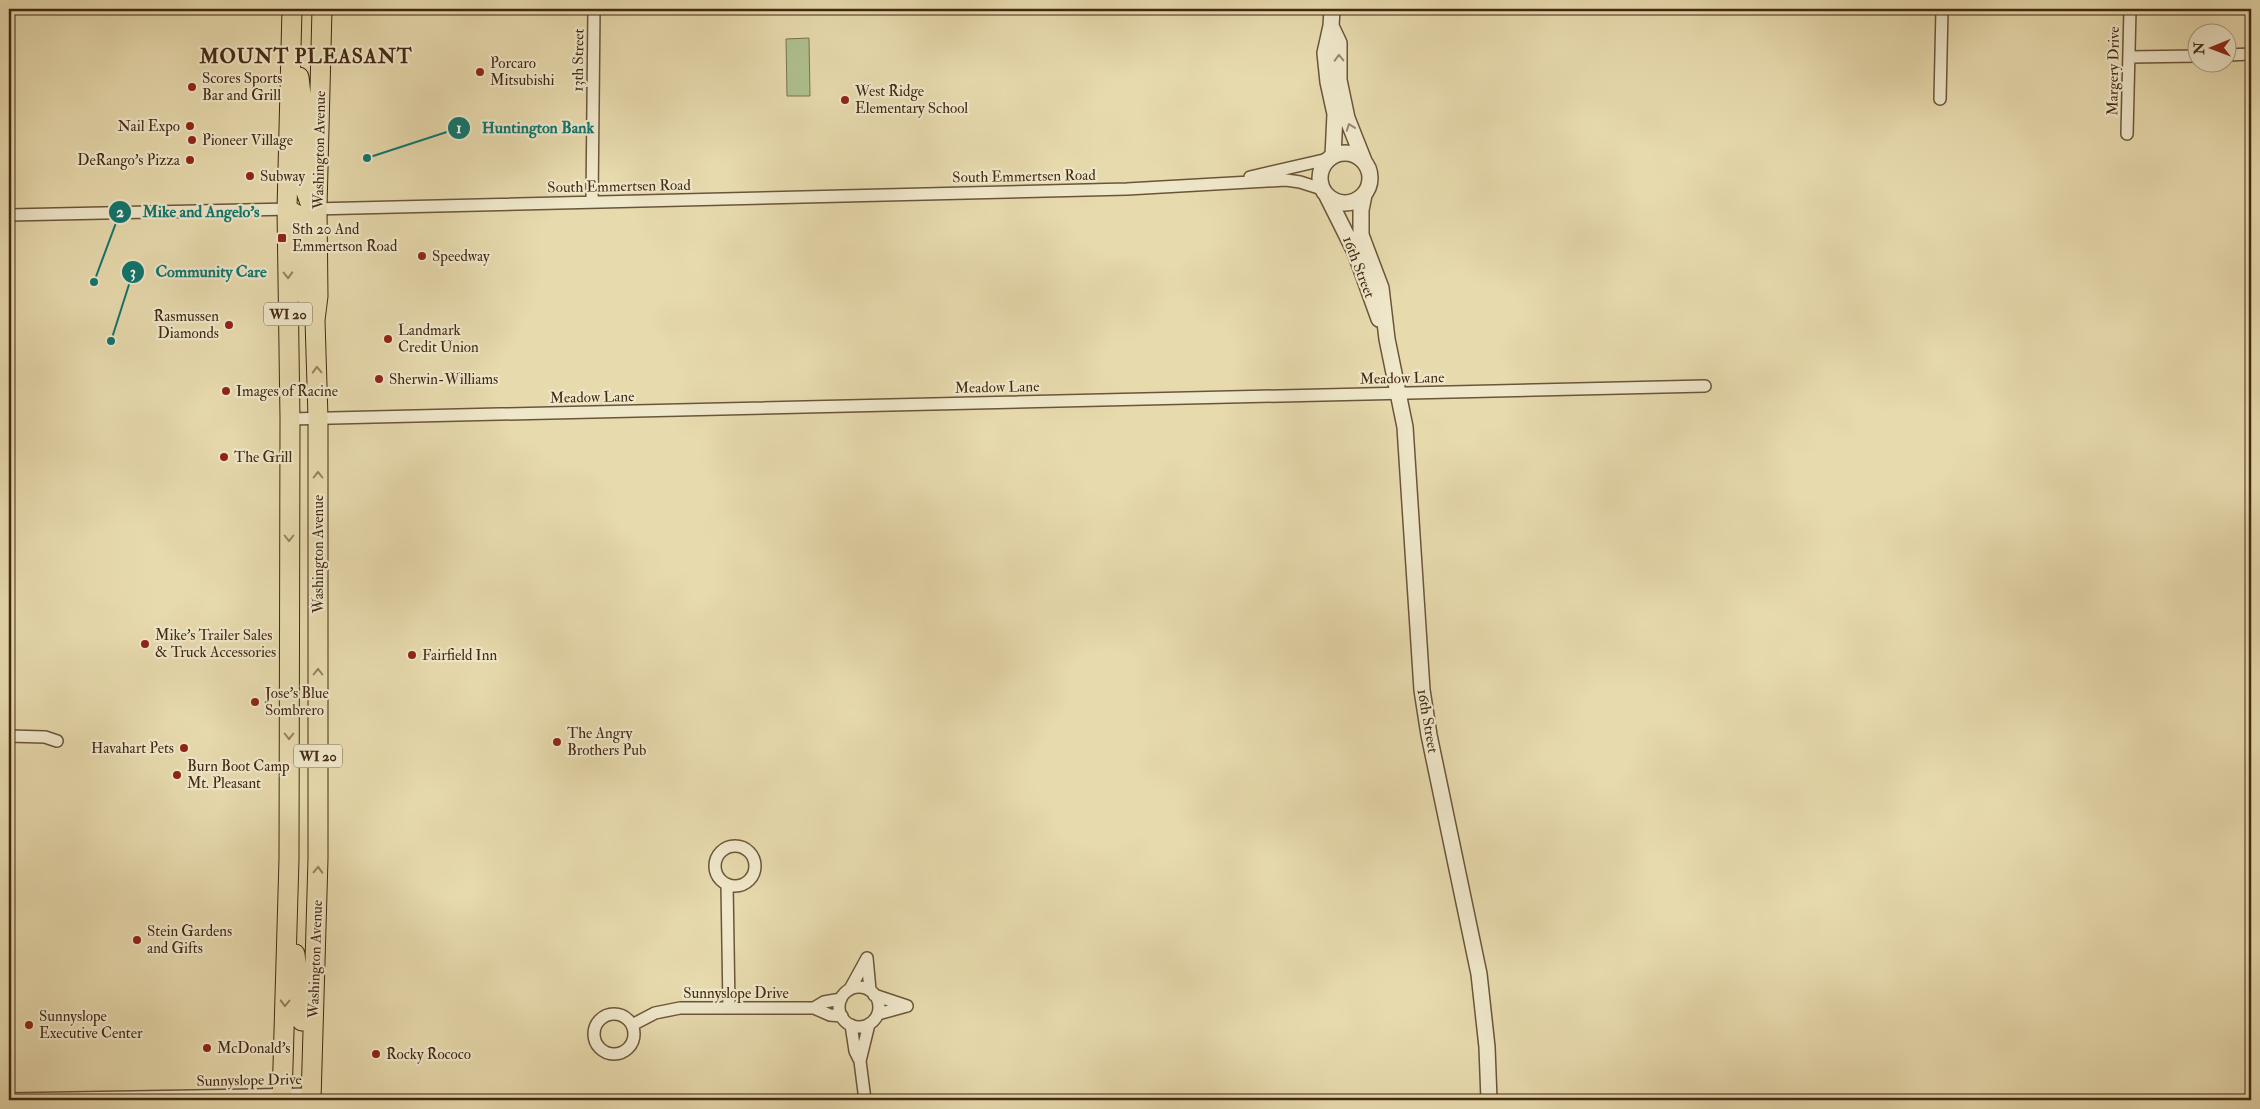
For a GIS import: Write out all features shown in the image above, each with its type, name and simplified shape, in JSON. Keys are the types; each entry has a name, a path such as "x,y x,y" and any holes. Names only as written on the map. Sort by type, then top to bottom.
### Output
{"main road":[{"name":"Washington Avenue","path":"292,9 287,209 290,420 288,903 296,1098"},
{"name":"Washington Avenue","path":"296,1098 318,859 318,418 315,320 318,296 317,208 322,9"},
{"path":"291,40 304,110 304,186 307,198 317,208"},
{"path":"287,209 299,216 302,221 304,290 315,320"},
{"path":"288,903 301,998 300,1064 296,1098"}],"street":[{"name":"13th Street","path":"592,202 594,9"},
{"name":"16th Street","path":"1332,9 1331,26 1325,53 1328,82 1335,114 1330,157 1320,173 1324,193 1355,252 1387,339 1400,393 1408,463 1422,690 1429,735 1479,974 1487,1047 1489,1100"},
{"path":"1940,100 1942,9"},
{"name":"Margery Drive","path":"2127,134 2130,9"},
{"name":"16th Street","path":"1331,26 1339,44 1339,80 1347,118 1369,171 1370,179 1361,210 1362,235 1381,288 1387,339"},
{"path":"2238,55 2251,54"},
{"path":"2129,57 2188,56"},
{"path":"1330,157 1343,152 1352,153 1364,161"},
{"name":"South Emmertsen Road","path":"1229,183 1330,157"},
{"name":"South Emmertsen Road","path":"9,215 1127,189 1286,180 1300,182 1324,193"},
{"path":"1324,193 1341,203 1350,203 1364,195"},
{"name":"Meadow Lane","path":"290,420 1705,386"},
{"path":"9,736 45,737 57,741"},
{"path":"727,884 729,1007"},
{"path":"865,1100 860,1061 855,1051 850,1025 842,1016 839,1005 841,998 850,989 867,958 872,992 878,1001 878,1014"},
{"path":"850,989 864,988 907,1006 878,1014 869,1024 860,1061"},
{"name":"Sunnyslope Drive","path":"814,1008 824,1002 841,998"},
{"name":"Sunnyslope Drive","path":"632,1025 655,1014 680,1008 814,1008 830,1015 842,1016"},
{"path":"850,1025 863,1026 869,1024"},
{"name":"Sunnyslope Drive","path":"9,1100 296,1098"}],"green space":[{"path":"809,38 810,96 787,96 786,39"}],"place":[{"name":"Porcaro Mitsubishi","path":"480,72"},
{"name":"Scores Sports Bar and Grill","path":"192,87"},
{"name":"West Ridge Elementary School","path":"845,100"},
{"name":"Nail Expo","path":"190,126"},
{"name":"Pioneer Village","path":"192,140"},
{"name":"Huntington Bank","path":"367,158"},
{"name":"DeRango's Pizza","path":"190,160"},
{"name":"Subway","path":"250,176"},
{"name":"Sth 20 And Emmertson Road","path":"282,238"},
{"name":"Speedway","path":"422,256"},
{"name":"Mike and Angelo's","path":"94,282"},
{"name":"Rasmussen Diamonds","path":"229,325"},
{"name":"Landmark Credit Union","path":"388,339"},
{"name":"Community Care","path":"111,341"},
{"name":"Sherwin-Williams","path":"379,379"},
{"name":"Images of Racine","path":"226,391"},
{"name":"The Grill","path":"224,457"},
{"name":"Mike's Trailer Sales & Truck Accessories","path":"145,644"},
{"name":"Fairfield Inn","path":"412,655"},
{"name":"Jose's Blue Sombrero","path":"255,702"},
{"name":"The Angry Brothers Pub","path":"557,742"},
{"name":"Havahart Pets","path":"184,748"},
{"name":"Burn Boot Camp Mt. Pleasant","path":"177,775"},
{"name":"Stein Gardens and Gifts","path":"137,940"},
{"name":"Sunnyslope Executive Center","path":"29,1025"},
{"name":"McDonald's","path":"207,1048"},
{"name":"Rocky Rococo","path":"376,1054"}],"district":[{"name":"MOUNT PLEASANT","path":"306,56"}]}
